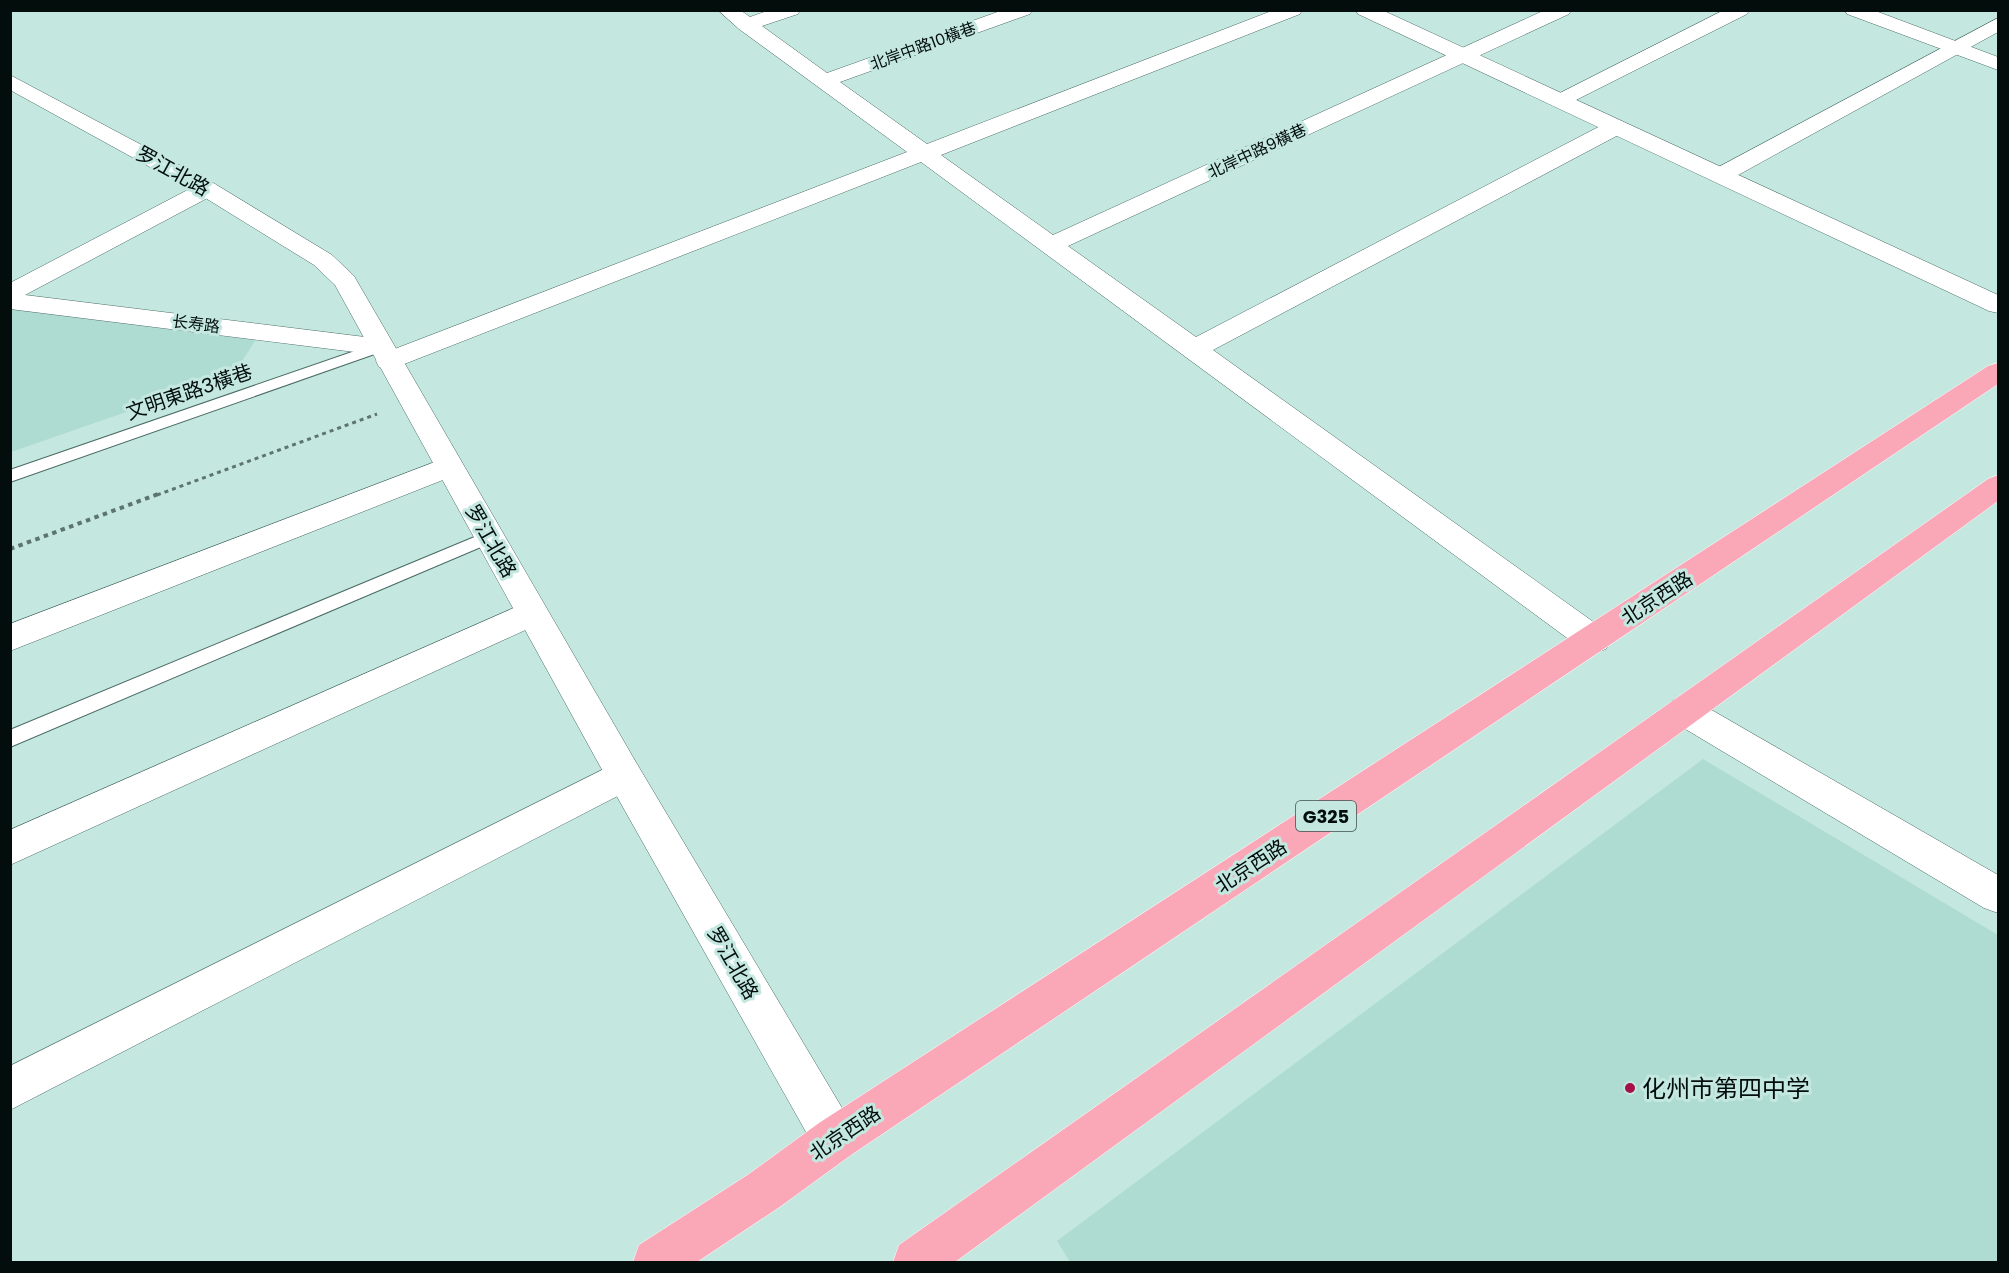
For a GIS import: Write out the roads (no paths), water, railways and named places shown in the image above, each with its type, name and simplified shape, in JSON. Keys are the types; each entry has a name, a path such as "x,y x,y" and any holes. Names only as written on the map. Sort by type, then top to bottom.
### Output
{"highway":[{"name":"北京西路","path":"656,1263 765,1190 835,1138 1998,372"},
{"path":"916,1263 1998,486"}],"street":[{"path":"737,18 791,10"},
{"name":"北岸中路10橫巷","path":"824,81 1023,10"},
{"path":"385,354 924,154 1293,10"},
{"path":"1365,10 1998,305"},
{"name":"北岸中路9橫巷","path":"1050,245 1562,10"},
{"path":"1559,101 1740,10"},
{"path":"1854,10 1998,64"},
{"path":"737,18 1594,640"},
{"path":"1721,175 1998,24"},
{"name":"罗江北路","path":"10,81 207,189 335,269 345,281 624,775 835,1138"},
{"path":"1194,349 1616,127"},
{"path":"10,293 207,189"},
{"name":"长寿路","path":"10,301 385,354"},
{"path":"10,638 448,467"},
{"path":"10,848 532,613"},
{"path":"1684,711 1998,895"},
{"path":"10,1089 624,775"}],"lane":[{"name":"文明東路3橫巷","path":"10,476 385,354"},
{"path":"10,739 489,537"}],"place":[{"name":"化州市第四中学","path":"1630,1088"}]}
